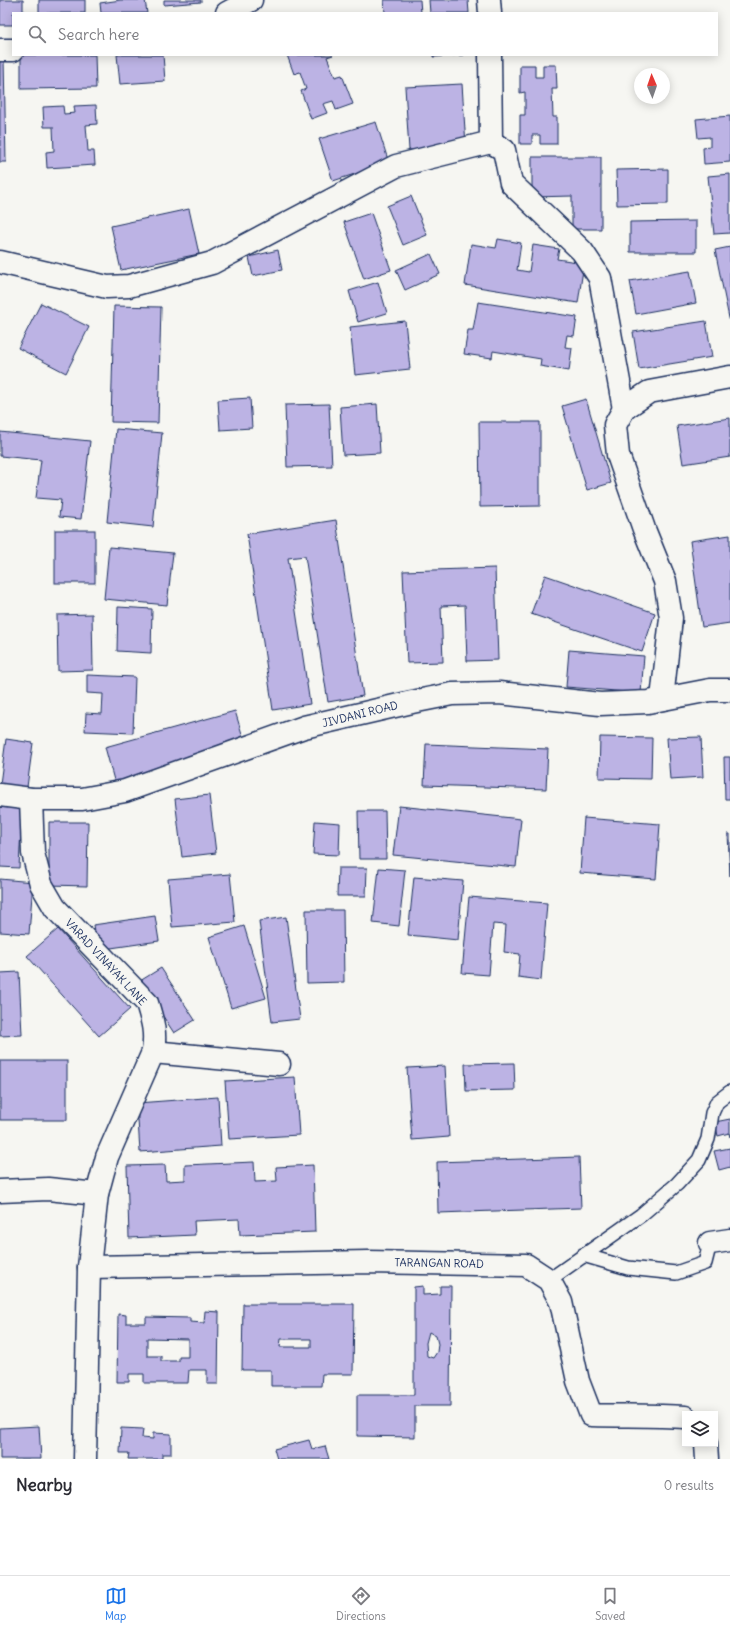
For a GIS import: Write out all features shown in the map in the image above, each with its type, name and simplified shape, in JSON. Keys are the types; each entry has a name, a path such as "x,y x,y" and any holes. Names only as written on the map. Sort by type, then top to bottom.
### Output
{"street":[{"path":"229,12 250,0"},
{"path":"489,0 490,12"},
{"path":"0,50 12,50"},
{"path":"490,56 491,142"},
{"path":"0,262 107,287 129,286 212,264 396,166 491,142 504,150 511,183 582,251 600,278 624,409"},
{"path":"662,699 671,618 666,581 644,529 618,455 615,425 624,409 649,392 730,377"},
{"name":"JIVDANI ROAD","path":"0,796 31,799 82,799 125,791 304,728 452,694 499,693 600,704 648,702 710,690 730,690"},
{"name":"VARAD VINAYAK LANE","path":"31,799 33,854 42,884 55,908 147,1003 154,1022 155,1037 153,1052 107,1157 97,1194 89,1267 85,1459"},
{"path":"153,1052 279,1064"},
{"path":"0,1191 48,1189 97,1194"},
{"name":"TARANGAN ROAD","path":"89,1267 368,1262 526,1265 549,1280 561,1302 578,1381 591,1415 655,1415 682,1417"},
{"path":"706,1447 707,1459"}],"lane":[{"path":"549,1280 641,1215 677,1184 699,1160 708,1139 712,1113 716,1102 730,1092"},
{"path":"583,1255 628,1268 676,1272 705,1263 720,1242"}],"building":[{"path":"0,0 23,0 23,12 12,12 12,25 0,25"},
{"path":"39,0 85,0 85,12 39,12"},
{"path":"121,0 145,0 147,12 101,12 100,3"},
{"path":"164,0 201,0 201,2 164,5"},
{"path":"384,0 420,0 421,12 385,12"},
{"path":"429,0 468,0 469,12 430,12"},
{"path":"21,56 95,56 96,88 21,89"},
{"path":"117,56 163,56 165,81 120,84"},
{"path":"287,56 330,56 327,57 335,77 342,75 353,104 336,110 333,101 323,104 327,113 311,119 301,91 306,89 300,72 294,74"},
{"path":"0,59 4,59 6,162 0,162"},
{"path":"520,65 535,65 535,77 543,77 543,65 556,65 557,89 552,89 553,117 557,117 557,144 540,144 540,135 532,135 532,144 520,144 520,115 525,115 525,92 520,93"},
{"path":"462,84 466,146 409,150 405,87"},
{"path":"96,105 97,124 86,125 88,151 94,151 95,165 47,168 46,152 54,151 53,127 44,127 43,107 63,106 64,114 75,113 74,106"},
{"path":"730,116 730,162 704,164 703,148 710,147 710,137 698,138 696,119"},
{"path":"376,122 389,163 333,181 319,139"},
{"path":"532,157 601,157 601,229 572,229 572,196 532,197"},
{"path":"668,169 668,204 617,205 616,170"},
{"path":"730,174 730,233 714,234 708,176"},
{"path":"411,196 427,235 403,245 387,206"},
{"path":"189,209 199,254 121,270 111,226"},
{"path":"371,213 391,270 364,279 344,222"},
{"path":"696,221 696,252 630,252 630,222"},
{"path":"498,239 521,243 517,270 529,272 533,245 559,249 557,259 584,263 578,303 465,285 471,244 496,248"},
{"path":"730,247 730,323 715,250"},
{"path":"278,250 282,270 253,276 249,257"},
{"path":"431,254 440,274 405,290 396,270"},
{"path":"690,271 696,303 636,314 630,281"},
{"path":"378,282 387,313 358,322 349,291"},
{"path":"478,302 577,317 574,336 567,335 565,347 572,348 569,371 540,366 541,359 493,351 492,358 464,354 468,330 473,330"},
{"path":"41,303 89,327 66,373 18,348"},
{"path":"114,306 161,307 158,423 111,422"},
{"path":"405,321 410,369 355,375 350,327"},
{"path":"706,321 712,357 639,369 633,332"},
{"path":"250,398 252,428 220,430 218,400"},
{"path":"586,399 611,483 587,490 562,406"},
{"path":"329,404 332,466 287,467 285,405"},
{"path":"377,404 380,453 343,455 340,407"},
{"path":"730,418 730,457 683,464 677,426"},
{"path":"479,422 540,422 540,506 480,507"},
{"path":"116,429 162,433 153,527 107,522"},
{"path":"0,432 90,441 81,519 59,517 61,500 36,498 41,460 0,456"},
{"path":"336,520 363,696 328,702 305,556 288,558 310,704 273,710 247,534"},
{"path":"55,530 95,530 95,583 55,583"},
{"path":"730,535 730,623 702,627 690,541"},
{"path":"109,547 173,553 167,605 104,599"},
{"path":"495,568 498,660 467,661 465,605 441,606 443,662 407,663 403,571"},
{"path":"545,575 655,613 642,652 531,614"},
{"path":"118,607 152,609 151,653 117,651"},
{"path":"92,614 93,670 58,671 57,615"},
{"path":"569,650 644,656 641,693 566,687"},
{"path":"87,675 135,677 133,733 85,731 86,713 102,714 103,694 87,693"},
{"path":"235,711 246,747 115,784 105,747"},
{"path":"600,737 652,738 651,779 599,778"},
{"path":"701,737 703,777 670,779 667,738"},
{"path":"6,739 33,743 27,787 0,784"},
{"path":"426,744 548,749 546,789 424,785"},
{"path":"724,757 730,757 730,799 725,799"},
{"path":"209,795 216,853 182,857 175,799"},
{"path":"399,806 521,819 516,867 393,855"},
{"path":"0,807 22,808 19,868 0,867"},
{"path":"358,811 385,811 386,859 359,859"},
{"path":"584,818 660,824 656,879 580,873"},
{"path":"315,821 340,823 339,855 313,854"},
{"path":"49,822 88,822 87,886 49,885"},
{"path":"728,834 730,834 730,876"},
{"path":"338,868 367,868 366,896 337,896"},
{"path":"379,868 405,870 399,926 373,923"},
{"path":"230,874 235,922 172,927 168,879"},
{"path":"414,877 463,881 458,940 408,935"},
{"path":"0,879 33,882 29,934 0,932"},
{"path":"469,897 547,903 541,980 518,977 520,954 504,952 506,925 493,924 489,975 462,973"},
{"path":"306,910 343,910 344,982 307,983"},
{"path":"155,916 159,941 97,950 93,925"},
{"path":"286,917 300,1019 272,1022 259,921"},
{"path":"244,926 266,998 231,1008 209,937"},
{"path":"58,929 130,1009 99,1036 27,956"},
{"path":"161,968 195,1020 174,1033 140,981"},
{"path":"19,972 22,1035 0,1036 0,973"},
{"path":"0,1061 67,1061 67,1120 0,1120"},
{"path":"514,1063 515,1090 466,1091 465,1064"},
{"path":"445,1066 449,1137 412,1140 407,1068"},
{"path":"295,1077 299,1135 229,1139 225,1081"},
{"path":"218,1097 221,1146 140,1152 137,1103"},
{"path":"730,1119 730,1137 729,1133 718,1136 715,1122"},
{"path":"730,1148 730,1167 719,1170 714,1151"},
{"path":"579,1157 581,1208 438,1213 437,1162"},
{"path":"254,1162 255,1182 277,1181 276,1167 313,1165 315,1232 240,1235 239,1219 194,1221 195,1235 129,1238 127,1166 165,1165 166,1181 185,1180 185,1165"},
{"path":"423,1286 423,1295 440,1294 440,1286 451,1286 450,1406 415,1406 415,1437 357,1436 357,1395 414,1395 414,1287","holes":["429,1332 436,1336 438,1344 437,1352 433,1358 427,1356 426,1343"]},
{"path":"243,1304 354,1304 353,1374 322,1374 321,1386 271,1386 271,1370 242,1370","holes":["281,1339 311,1339 311,1347 280,1347"]},
{"path":"205,1311 219,1312 218,1384 207,1384 207,1370 189,1370 188,1383 144,1383 144,1374 129,1374 129,1382 117,1382 118,1314 126,1315 126,1323 146,1323 146,1317 190,1318 190,1322 204,1323","holes":["147,1338 188,1339 188,1357 179,1357 179,1361 161,1361 161,1356 147,1356"]},
{"path":"39,1426 41,1459 0,1459 0,1428"},
{"path":"121,1428 143,1429 142,1438 153,1439 153,1433 171,1434 171,1454 162,1454 162,1459 128,1459 129,1453 120,1453"},
{"path":"309,1440 312,1449 325,1446 329,1459 277,1459 274,1449"}]}
